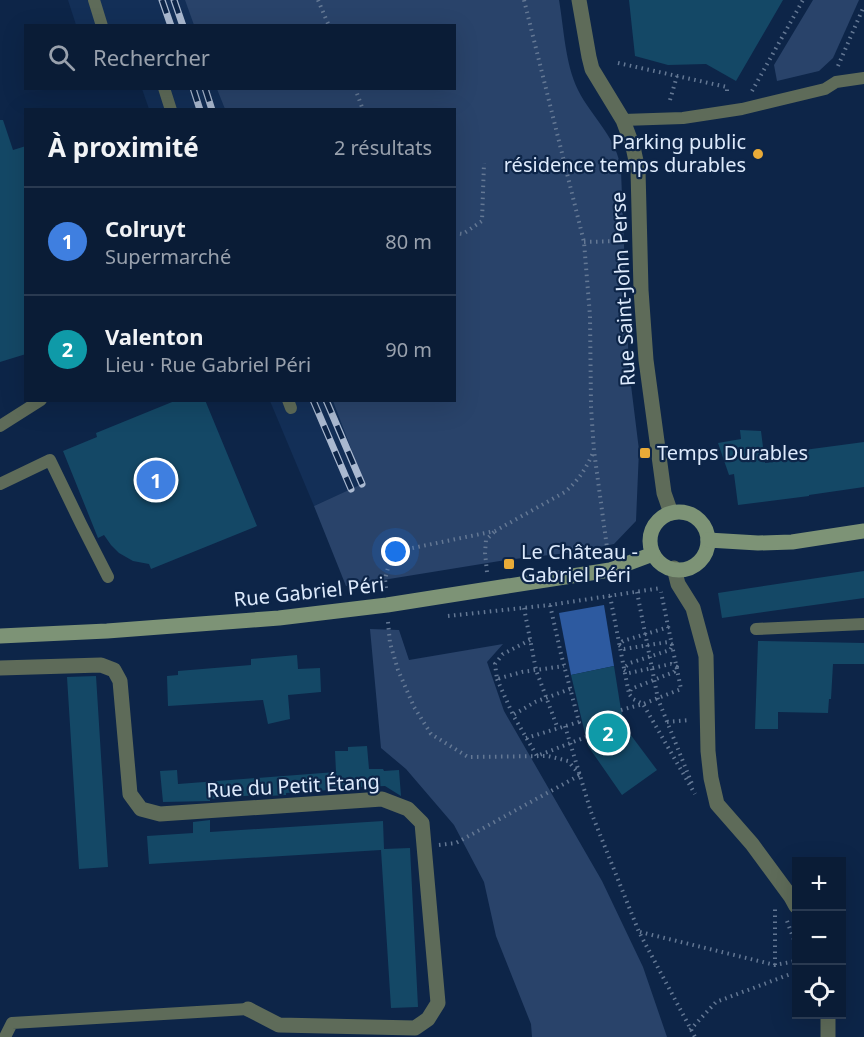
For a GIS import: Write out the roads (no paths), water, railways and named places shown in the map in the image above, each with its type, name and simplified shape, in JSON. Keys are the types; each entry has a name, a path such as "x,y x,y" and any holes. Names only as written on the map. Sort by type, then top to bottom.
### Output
{"street":[{"name":"Rue Saint-John Perse","path":"579,0 592,69 623,120 633,147 638,170 641,290 646,360 664,493 671,513"},
{"path":"682,512 700,521 706,530 708,540 707,550 702,559 686,569 666,567 653,554 650,544 655,524 662,517 682,512"},
{"path":"708,540 758,543 792,542 864,531"},
{"name":"Rue Gabriel Péri","path":"0,636 279,618 387,605 610,570 653,554"},
{"path":"674,568 678,584 693,608 706,656 708,751 717,804 752,844 792,899"},
{"name":"Rue du Petit Étang","path":"0,668 101,665 114,670 120,681 130,794 141,809 160,814 382,799 408,809 422,823 438,1003 428,1019 415,1028 349,1031 279,1024 248,1009"},
{"path":"828,1019 828,1037"}],"lane":[{"path":"94,0 101,24"},
{"path":"623,120 683,118 742,109 825,89 836,82 864,78"},
{"path":"165,90 170,108"},
{"path":"0,426 38,402"},
{"path":"0,484 50,460 108,577"},
{"path":"756,629 864,624"},
{"name":"Rue du Petit Étang","path":"5,1037 12,1023 248,1009"}],"railway":[{"path":"162,0 170,24"},
{"path":"174,0 182,24"},
{"path":"194,90 199,108"},
{"path":"206,90 211,108"},
{"path":"314,402 351,489"},
{"path":"327,402 362,484"}],"place":[{"name":"Parking public résidence temps durables","path":"758,154"},
{"name":"Temps Durables","path":"645,453"},
{"name":"Colruyt","path":"156,480"},
{"name":"Le Château - Gabriel Péri","path":"509,564"},
{"name":"Valenton","path":"608,733"}]}
